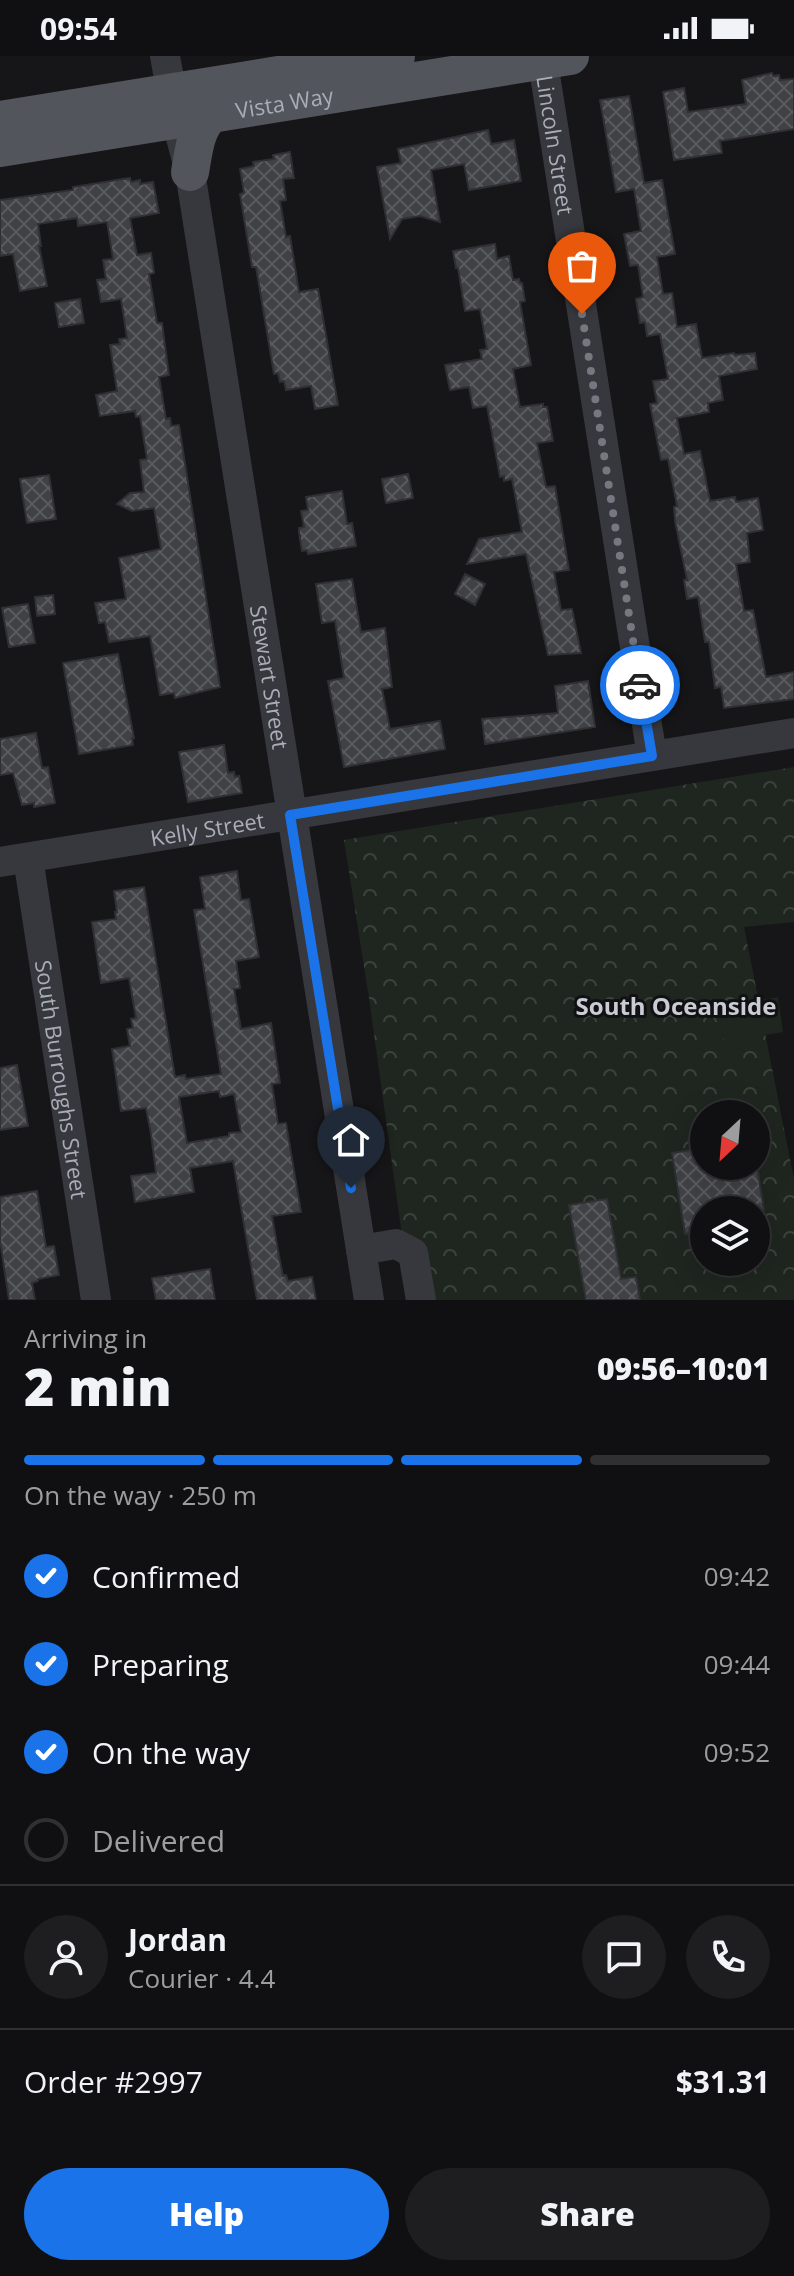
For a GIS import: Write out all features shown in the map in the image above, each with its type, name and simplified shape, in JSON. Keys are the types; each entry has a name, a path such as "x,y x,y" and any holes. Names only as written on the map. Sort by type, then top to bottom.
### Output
{"main road":[{"name":"Vista Way","path":"0,148 181,95 396,56"},
{"name":"Vista Way","path":"0,120 181,95 551,58"},
{"path":"181,95 202,122 190,172"}],"street":[{"name":"Lincoln Street","path":"551,58 652,756"},
{"name":"Stewart Street","path":"190,172 369,1300"},
{"name":"Kelly Street","path":"14,860 794,733"},
{"name":"South Burroughs Street","path":"14,860 96,1300"},
{"path":"361,1250 396,1244 413,1253 421,1300"}],"green space":[{"path":"794,767 794,922 744,927 794,1179 794,1300 411,1300 344,840"},
{"path":"778,997 783,1032 724,1042 718,1007"}],"building":[{"path":"772,73 773,76 779,75 780,80 794,79 794,129 720,141 722,153 674,160 663,92 684,88 688,112 746,104 742,80"},
{"path":"629,96 644,183 662,180 675,254 657,257 663,294 672,293 677,327 696,324 702,358 755,353 757,369 719,376 723,400 708,403 709,412 677,418 684,454 700,451 710,501 735,497 736,502 758,498 763,530 747,533 750,562 736,564 744,611 753,610 766,677 794,672 794,699 724,708 721,687 715,688 709,642 705,642 698,597 687,599 684,580 687,580 675,521 674,507 677,506 668,459 661,460 650,404 657,403 653,381 668,379 660,334 647,336 645,322 640,323 636,299 643,297 638,265 630,266 624,234 641,231 634,189 616,192 600,100"},
{"path":"488,130 491,144 514,140 521,181 469,190 464,164 431,170 440,222 420,216 402,219 390,239 377,167 401,163 398,149"},
{"path":"290,152 294,178 283,179 286,200 280,201 286,237 290,236 299,292 318,289 338,405 315,409 311,386 286,390 278,373 274,374 240,194 244,193 240,169 254,166 253,162 274,159 273,155"},
{"path":"130,178 131,182 140,180 140,184 153,182 159,213 130,218 137,255 151,253 154,273 149,274 157,323 162,323 169,375 159,377 166,419 170,418 171,426 179,425 220,687 175,698 174,693 160,695 150,636 109,642 105,622 99,623 95,603 126,599 119,558 161,549 154,508 132,511 117,504 130,493 144,492 140,460 147,459 140,416 136,417 135,411 100,416 96,395 117,391 110,345 120,344 119,339 127,338 121,299 101,302 97,280 106,279 103,260 113,259 107,222 78,226 77,218 38,224 47,286 20,291 13,254 0,256 0,200"},
{"path":"495,244 497,259 509,256 513,280 519,279 522,283 525,301 520,302 531,365 513,369 520,407 543,404 547,407 553,441 537,443 546,487 555,486 569,570 554,572 561,610 572,609 581,653 548,655 526,554 467,564 479,539 522,532 512,479 504,481 504,476 500,477 487,406 473,408 469,387 450,390 445,365 482,359 480,350 487,349 480,309 465,311 453,251"},
{"path":"80,299 84,323 59,327 55,303"},
{"path":"408,474 413,498 386,503 382,479"},
{"path":"49,475 56,519 27,523 20,479"},
{"path":"342,491 347,524 352,523 356,546 308,554 307,550 302,551 299,528 304,527 301,511 308,510 306,497"},
{"path":"465,574 485,584 475,605 455,594"},
{"path":"352,579 361,632 385,628 392,687 382,689 390,729 440,721 445,749 344,767 328,681 344,678 335,621 322,623 316,584"},
{"path":"53,595 55,614 37,616 35,597"},
{"path":"28,604 35,643 9,647 2,608"},
{"path":"118,654 133,745 79,754 63,663"},
{"path":"588,681 595,727 485,744 482,719 558,713 555,686"},
{"path":"36,733 42,768 48,767 55,803 34,807 34,803 22,805 13,773 0,775 0,739"},
{"path":"224,745 228,773 234,772 235,777 239,776 242,793 188,802 179,752"},
{"path":"237,871 241,900 249,899 259,957 236,961 240,988 234,989 241,1029 271,1023 280,1083 272,1084 278,1124 286,1123 301,1212 272,1216 283,1276 286,1275 288,1281 312,1277 316,1300 257,1300 233,1161 190,1168 194,1192 135,1202 131,1176 156,1173 151,1134 146,1108 121,1111 112,1049 130,1046 127,1029 133,1028 131,1019 136,1018 129,978 101,983 92,922 116,919 114,891 144,887 175,1077 185,1075 186,1079 221,1074 194,910 205,909 200,877","holes":["219,1091 220,1097 234,1094 241,1132 187,1143 179,1097"]},
{"path":"17,1065 28,1126 0,1130 0,1068"},
{"path":"690,1150 690,1180 759,1180 762,1196 690,1196 690,1233 685,1234 672,1153"},
{"path":"37,1191 46,1247 54,1246 59,1275 32,1283 35,1300 9,1300 0,1241 0,1197"},
{"path":"607,1199 621,1279 636,1277 640,1300 586,1300 569,1205"},
{"path":"210,1269 215,1300 156,1300 152,1278"}],"way so far":[{"path":"582,314 640,685"}],"district":[{"name":"South Oceanside","path":"676,1005"}],"route":[{"path":"351,1188 290,815 652,756 640,685"}]}
